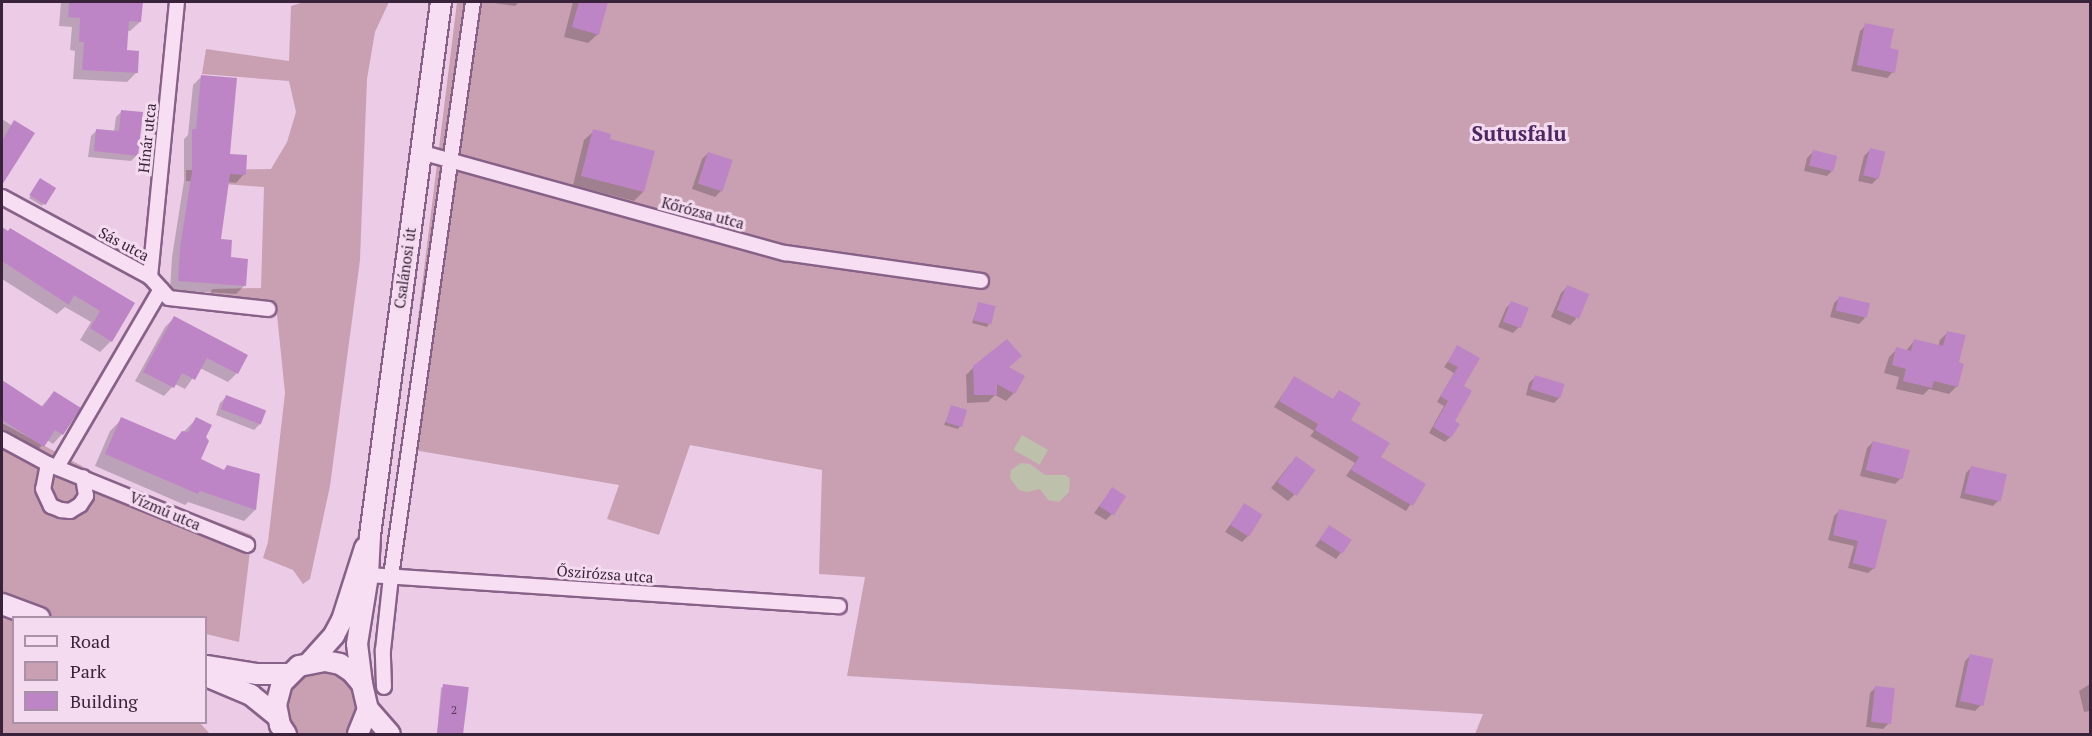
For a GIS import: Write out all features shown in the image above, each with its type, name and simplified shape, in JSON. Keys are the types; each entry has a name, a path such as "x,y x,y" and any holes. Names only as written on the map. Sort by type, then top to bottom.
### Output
{"street":[{"name":"Hínár utca","path":"150,277 177,2"},
{"name":"Csalánosi út","path":"368,709 357,644 368,575 370,535 441,2"},
{"path":"384,687 383,650 392,576 473,2"},
{"name":"Kőrózsa utca","path":"420,152 785,253 981,281"},
{"name":"Sás utca","path":"2,197 150,277 169,298 268,309"},
{"path":"83,477 86,496 80,505 70,511 51,506 43,489 52,466 161,289"},
{"name":"Vízmű utca","path":"2,439 52,466 247,545"},
{"name":"Csalánosi út","path":"290,674 310,662 334,635 342,620 353,579 370,535"},
{"name":"Őszirózsa utca","path":"368,575 839,606"},
{"path":"2,604 35,616"},
{"path":"310,662 325,661 340,664 352,672 362,684"},
{"path":"207,666 257,674 290,674"},
{"path":"283,730 278,693 290,674"},
{"path":"207,676 250,694 283,730"},
{"path":"358,735 366,720 368,709"},
{"path":"368,709 390,735"}],"green space":[{"path":"304,2 389,2 375,32 367,79 360,260 330,486 310,579 303,584 293,570 263,558 268,542 285,393 276,305 209,298 212,289 261,288 264,187 186,181 186,170 271,169 287,142 296,112 289,81 202,74 206,49 289,61 291,6"},
{"path":"457,2 2090,2 2090,734 1475,734 1483,714 847,676 865,577 819,574 822,470 690,445 659,535 607,519 619,485 402,448"},
{"path":"2,423 117,485 252,535 239,642 207,634 207,616 12,616 12,724 201,724 210,734 2,734"},
{"path":"326,672 344,680 356,697 356,717 352,727 345,734 298,734 287,719 286,708 291,689 306,676"}],"shaded area":[{"path":"1022,435 1048,450 1039,465 1014,450"},
{"path":"1021,463 1030,464 1045,475 1065,475 1070,478 1069,492 1059,502 1048,500 1040,489 1027,492 1019,490 1010,478 1011,470"}],"building":[{"path":"69,2 143,2 141,22 129,21 127,50 139,51 138,73 82,70 84,42 79,42 80,18 68,17"},
{"path":"579,2 608,2 599,35 572,27"},
{"path":"1865,23 1894,29 1890,48 1899,50 1895,73 1857,65"},
{"path":"201,75 237,78 230,154 247,155 246,175 230,174 221,239 232,240 231,257 248,259 246,286 178,281 180,247 192,172 192,129 196,129"},
{"path":"121,110 143,112 138,156 94,151 96,129 119,131"},
{"path":"14,120 35,133 2,185 2,141"},
{"path":"593,129 611,134 610,139 655,151 644,192 581,176"},
{"path":"1870,148 1886,152 1879,179 1863,175"},
{"path":"1813,150 1837,156 1833,172 1809,166"},
{"path":"708,152 733,160 723,191 698,183"},
{"path":"40,178 56,188 46,205 29,195"},
{"path":"2,227 8,231 10,228 135,303 112,342 90,328 100,311 74,295 69,305 2,261"},
{"path":"1567,285 1589,294 1579,319 1557,310"},
{"path":"1839,296 1870,303 1867,318 1836,311"},
{"path":"1511,301 1529,308 1521,328 1503,322"},
{"path":"978,302 996,306 991,325 974,321"},
{"path":"174,316 248,355 238,374 207,358 195,380 182,373 174,388 143,372"},
{"path":"1947,331 1966,335 1959,362 1964,364 1958,387 1934,381 1932,388 1903,381 1906,369 1892,365 1896,347 1911,351 1914,339 1943,346"},
{"path":"1007,339 1022,356 1009,367 1025,376 1015,394 997,384 997,395 974,395 973,366"},
{"path":"1457,345 1480,358 1464,386 1472,391 1455,421 1460,424 1451,438 1433,427 1448,401 1440,396 1458,367 1448,362"},
{"path":"1535,375 1565,384 1560,398 1531,389"},
{"path":"1294,376 1333,399 1339,390 1361,403 1351,420 1390,443 1381,457 1426,484 1413,506 1351,470 1359,457 1315,430 1318,424 1279,401"},
{"path":"2,380 43,407 54,391 81,408 63,435 55,430 44,447 2,420"},
{"path":"226,395 266,410 261,424 221,409"},
{"path":"951,405 967,410 962,427 946,422"},
{"path":"121,417 175,440 182,431 188,432 196,417 212,425 206,437 209,441 201,459 224,470 227,465 260,474 256,510 200,491 198,494 105,454"},
{"path":"1873,441 1910,450 1903,479 1866,470"},
{"path":"1296,456 1315,470 1297,496 1277,482"},
{"path":"1971,466 2007,474 2001,502 1965,493"},
{"path":"1112,487 1126,496 1114,516 1099,506"},
{"path":"1244,503 1263,515 1249,537 1230,525"},
{"path":"1839,509 1887,520 1875,569 1853,563 1858,541 1833,535"},
{"path":"1329,525 1352,540 1342,554 1320,539"},
{"path":"1970,654 1993,659 1983,706 1960,701"},
{"path":"443,684 469,687 463,734 437,733"},
{"path":"1875,686 1895,688 1891,724 1871,722"}],"district":[{"name":"Sutusfalu","path":"1519,133"}]}
